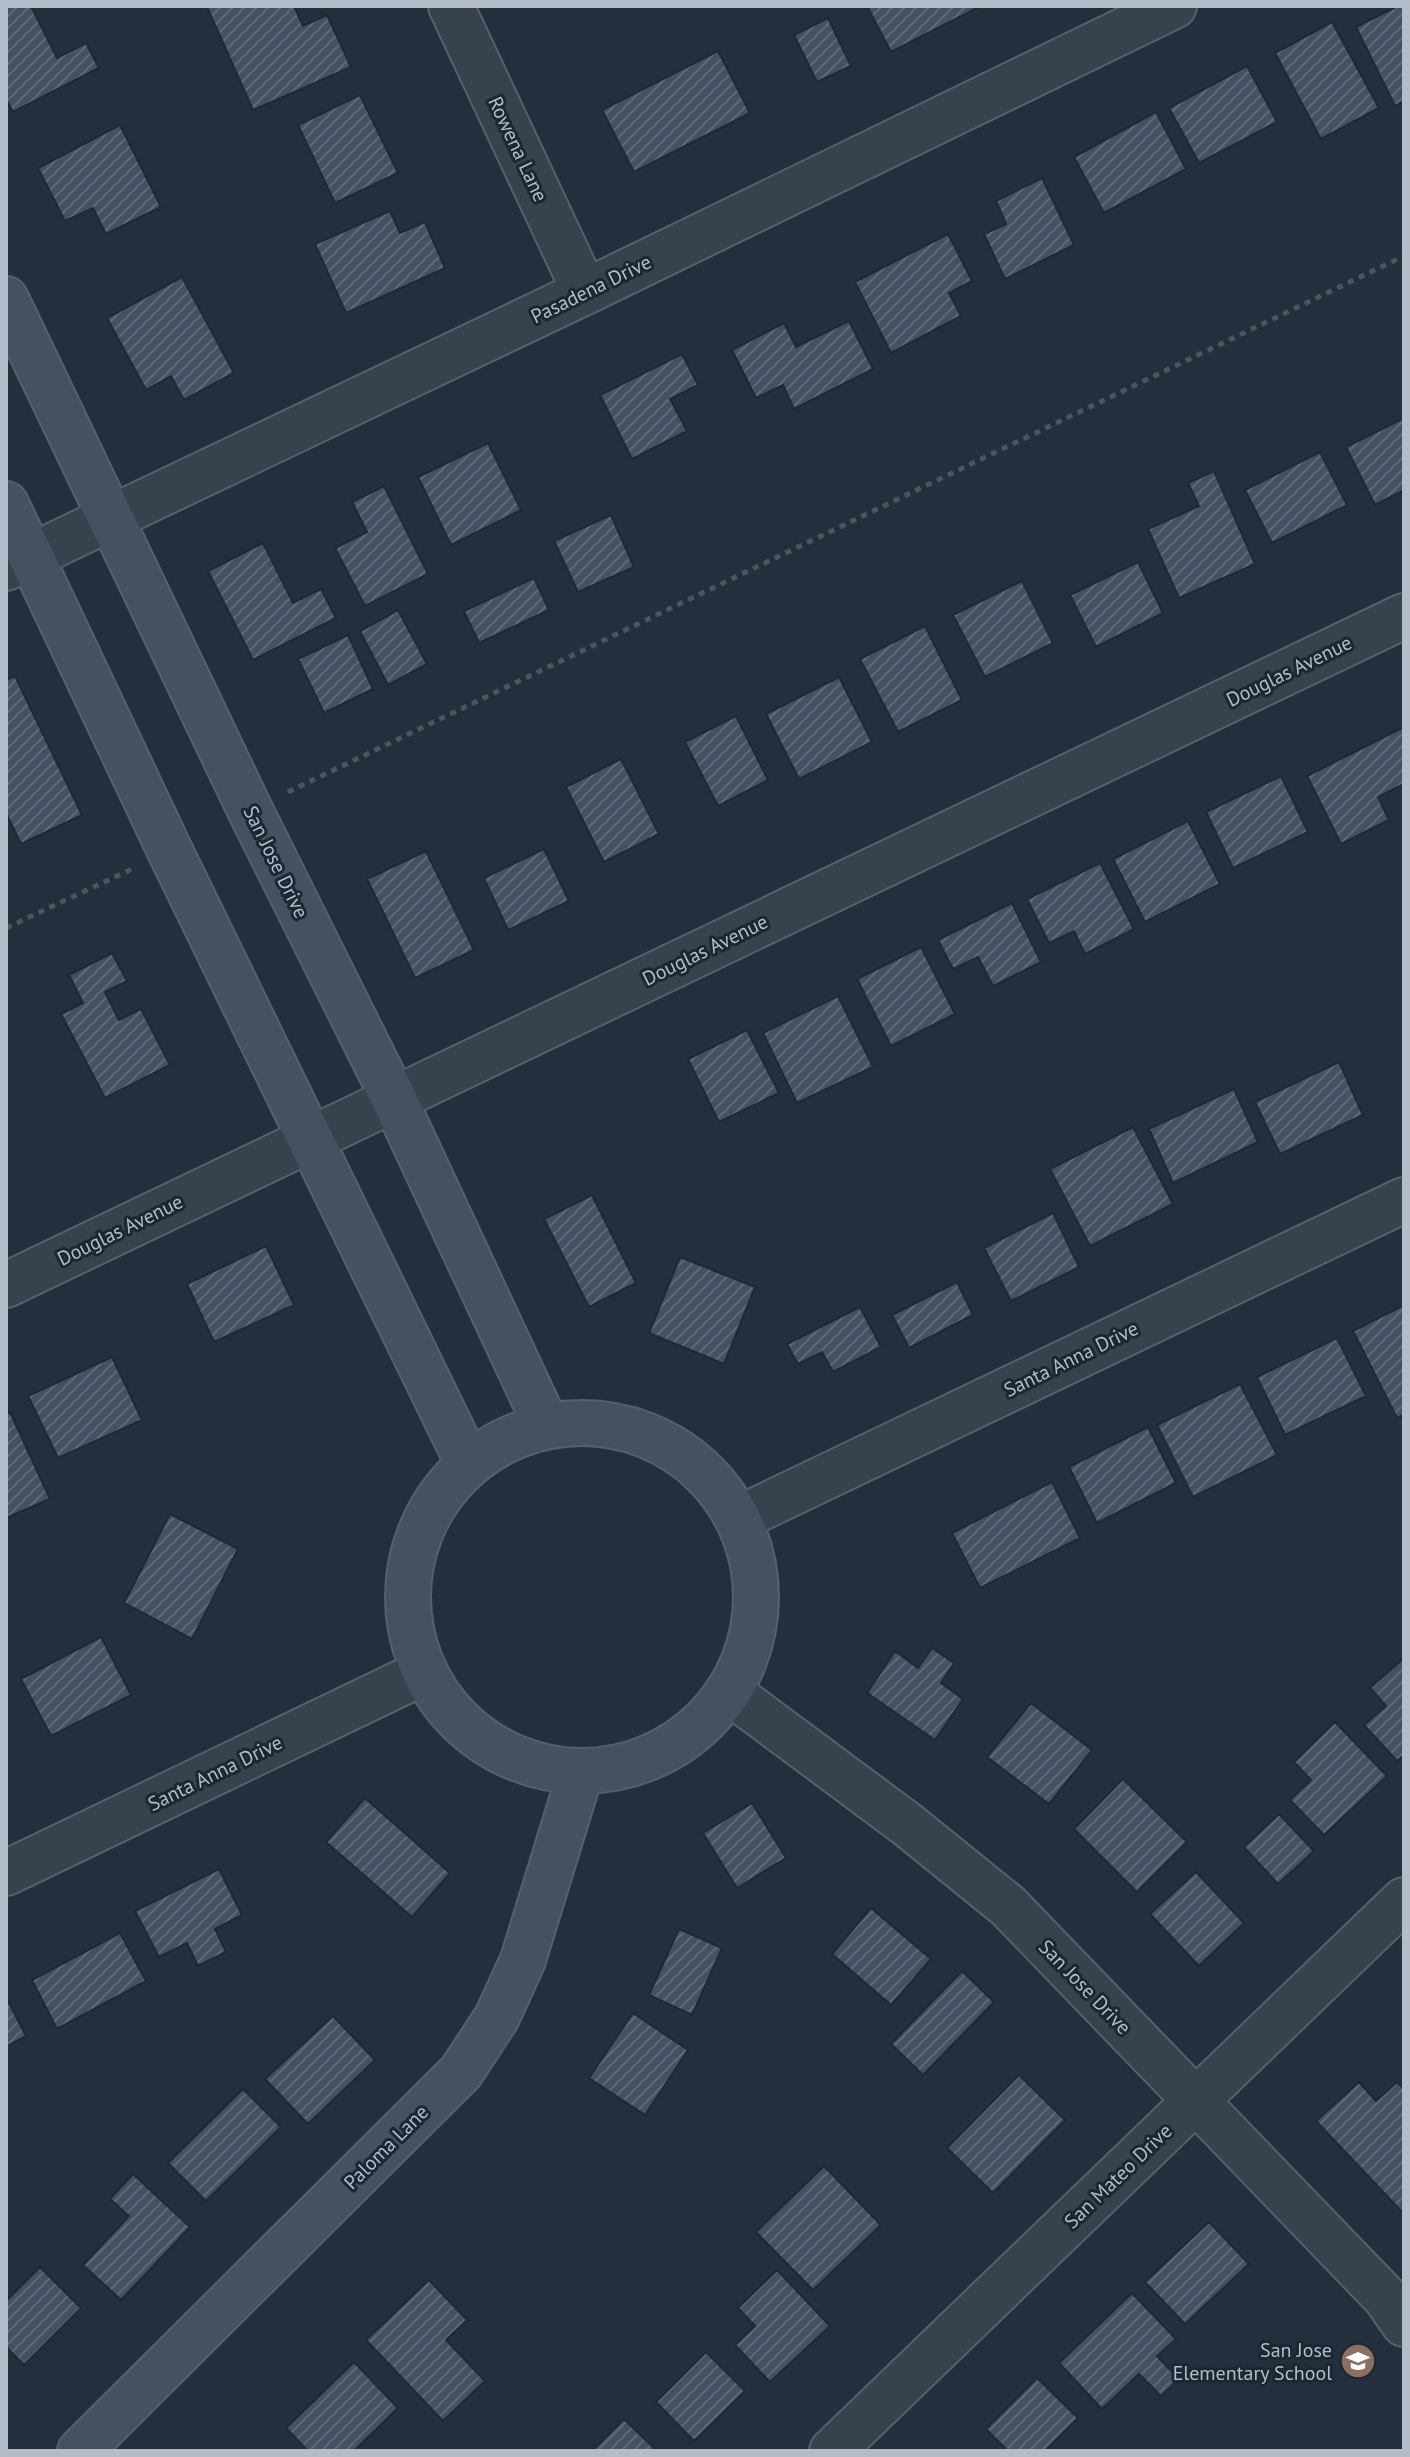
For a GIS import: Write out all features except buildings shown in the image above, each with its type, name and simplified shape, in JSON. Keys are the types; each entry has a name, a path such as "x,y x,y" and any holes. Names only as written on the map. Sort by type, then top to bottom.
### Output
{"street":[{"name":"Rowena Lane","path":"451,6 585,292"},
{"name":"Pasadena Drive","path":"18,562 585,292 1123,17 1174,6"},
{"name":"San Jose Drive","path":"6,299 250,810 394,1099 546,1425"},
{"path":"6,504 18,562 170,851 468,1463"},
{"name":"Douglas Avenue","path":"6,1285 1404,616"},
{"name":"Santa Anna Drive","path":"738,1519 1404,1200"},
{"path":"591,1422 636,1431 677,1451 712,1481 738,1519 756,1566 758,1607 751,1653 728,1691 700,1724 665,1750 624,1766 581,1771 543,1766 505,1754 473,1733 445,1705 424,1672 410,1629 407,1583 416,1538 437,1497 468,1463 504,1439 546,1425 591,1422"},
{"name":"Santa Anna Drive","path":"6,1873 424,1672"},
{"name":"San Jose Drive","path":"728,1691 908,1825 1008,1906 1386,2298 1404,2324"},
{"name":"Paloma Lane","path":"80,2451 461,2072 497,2017 523,1960 581,1771"},
{"name":"San Mateo Drive","path":"832,2451 1404,1900"}],"path":[{"path":"250,810 1404,256"},
{"path":"6,928 170,851"}],"place":[{"name":"San Jose Elementary School","path":"1358,2361"}]}
